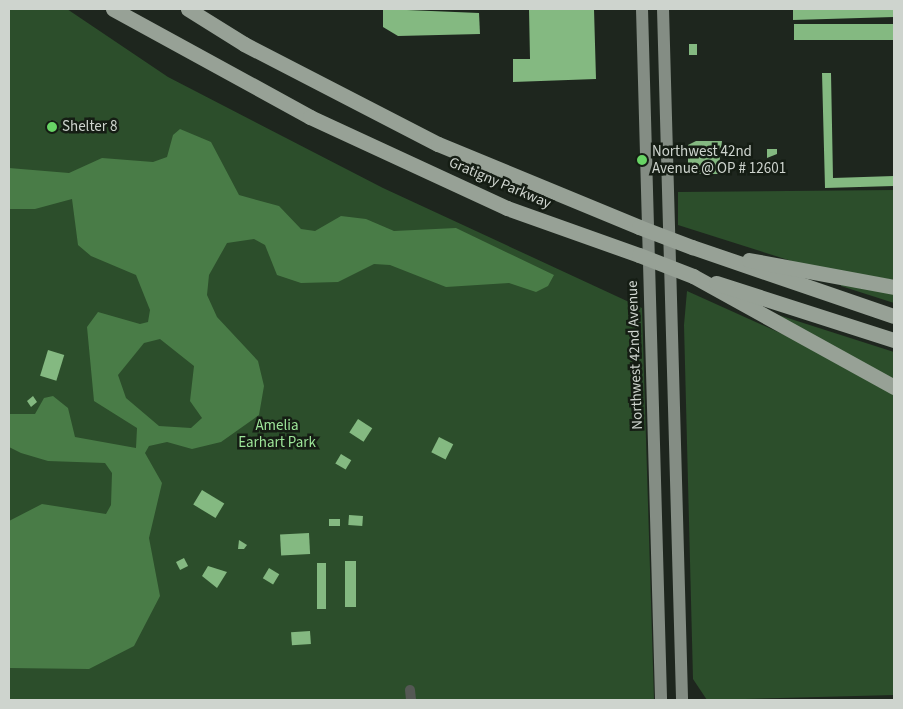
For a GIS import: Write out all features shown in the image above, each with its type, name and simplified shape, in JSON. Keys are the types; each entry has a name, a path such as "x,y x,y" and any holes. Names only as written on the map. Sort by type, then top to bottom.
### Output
{"highway":[{"name":"Gratigny Parkway","path":"113,9 310,117 507,208 693,276 894,340"},
{"name":"Gratigny Parkway","path":"188,9 244,44 438,144 692,247 894,316"},
{"path":"692,247 834,279 894,287"},
{"path":"693,276 894,387"}],"main road":[{"name":"Northwest 42nd Avenue","path":"642,9 661,700"},
{"path":"664,9 682,700"},
{"path":"644,80 665,79"}],"green space":[{"name":"Amelia Earhart Park","path":"9,9 67,9 168,77 383,188 642,308 654,700 9,700"},
{"path":"894,190 894,280 804,265 678,225 678,192"},
{"path":"841,283 894,290 894,303 841,286"},
{"path":"687,291 809,346 894,392 894,695 707,700 693,679 684,325"},
{"path":"769,312 894,352 894,382"}],"shaded area":[{"path":"180,129 211,142 239,195 279,206 301,229 315,231 341,216 366,219 394,231 456,228 554,275 548,286 536,292 509,283 446,287 390,265 374,264 338,282 301,283 277,275 265,245 254,239 227,243 209,275 207,295 217,317 258,361 264,386 259,415 221,442 192,449 167,442 149,446 145,453 162,483 149,538 160,596 134,646 89,669 9,668 9,521 42,504 106,514 111,505 112,473 105,463 48,461 21,453 9,447 9,414 35,414 44,398 53,396 68,408 75,437 136,448 137,428 94,401 87,327 98,312 140,324 148,322 150,310 136,275 91,256 78,245 72,199 35,209 9,209 9,168 69,173 102,158 153,162 167,157 173,135","holes":["160,339 194,366 190,401 202,418 191,428 159,426 126,398 118,375 144,343"]}],"building":[{"path":"383,9 479,13 480,34 398,36 383,27"},
{"path":"529,9 594,9 596,79 513,82 513,59 530,59"},
{"path":"793,9 894,9 894,17 793,20"},
{"path":"794,24 894,24 894,40 794,40"},
{"path":"689,44 697,44 697,55 689,55"},
{"path":"822,73 831,73 833,178 894,176 894,186 825,188"},
{"name":"Shelter 8","path":"50,120 56,121 59,128 53,132 46,125"},
{"path":"696,141 722,141 718,174 688,174 688,145"},
{"path":"767,149 777,149 777,154 767,158"},
{"path":"48,350 64,355 56,381 40,376"},
{"path":"33,396 37,402 31,407 27,401"},
{"path":"358,419 372,428 364,442 349,432"},
{"path":"439,437 453,444 446,459 431,452"},
{"path":"341,454 351,460 346,470 335,463"},
{"path":"202,490 224,503 216,518 193,505"},
{"path":"349,515 363,516 362,526 348,525"},
{"path":"329,519 340,519 340,526 329,526"},
{"path":"309,533 310,554 281,555 280,535"},
{"path":"239,540 247,545 244,549 238,549"},
{"path":"184,558 188,566 180,570 176,562"},
{"path":"345,561 356,561 356,607 345,607"},
{"path":"317,563 326,563 326,609 317,609"},
{"path":"208,566 227,572 217,588 202,576"},
{"path":"269,568 279,574 273,584 263,578"},
{"path":"310,631 311,644 292,645 291,632"}],"place":[{"name":"Shelter 8","path":"52,127"},
{"name":"Northwest 42nd Avenue @ OP # 12601","path":"642,160"}]}
